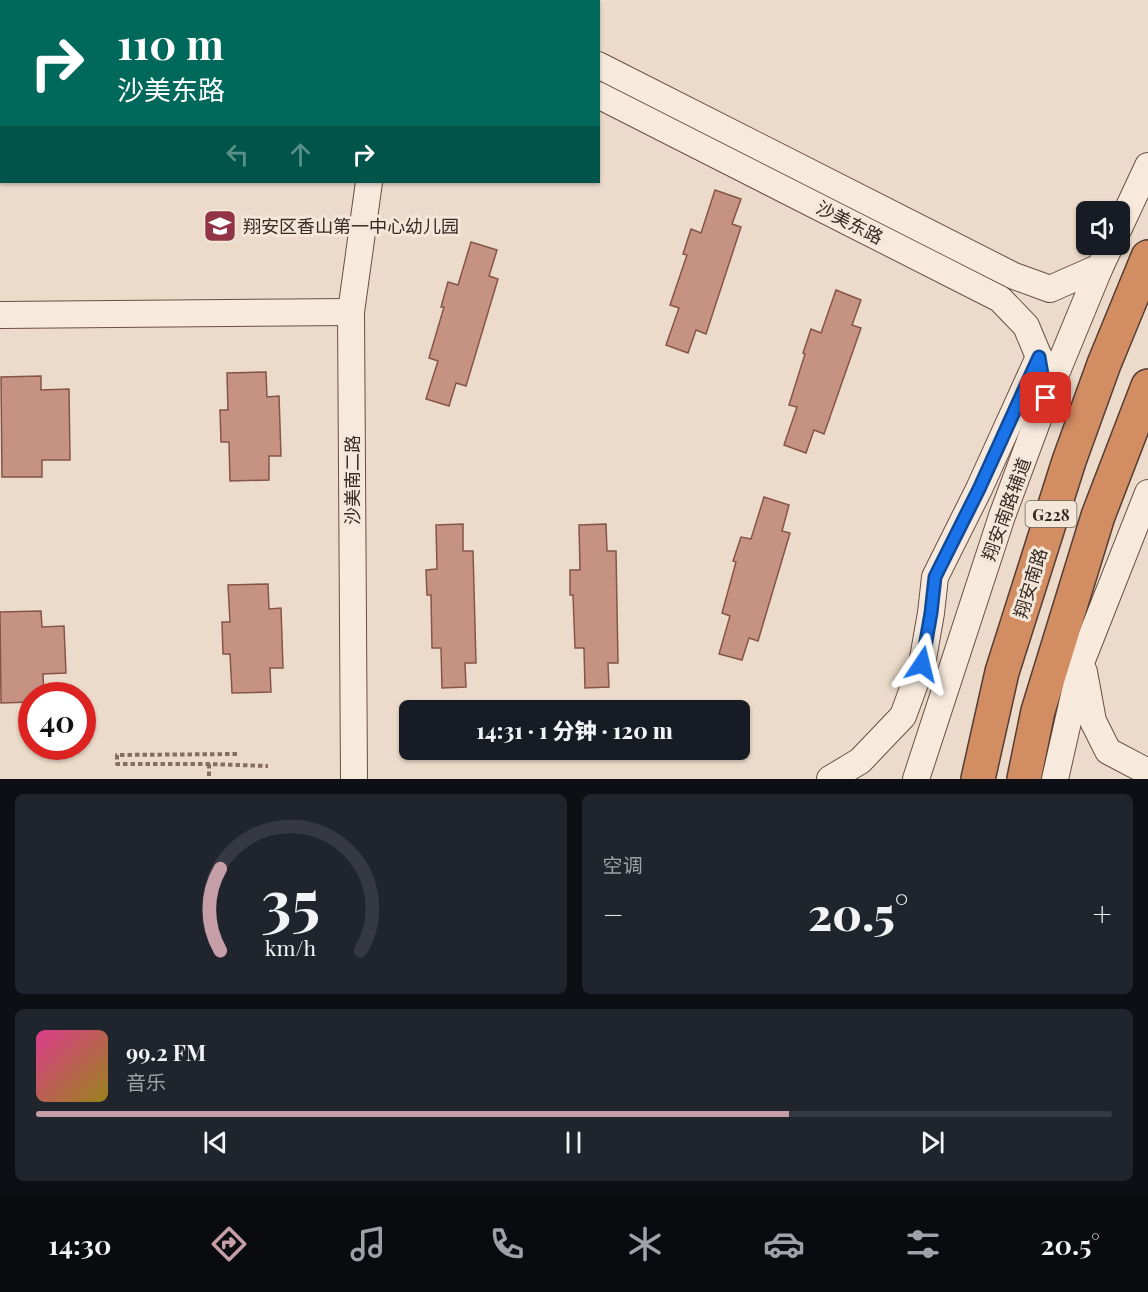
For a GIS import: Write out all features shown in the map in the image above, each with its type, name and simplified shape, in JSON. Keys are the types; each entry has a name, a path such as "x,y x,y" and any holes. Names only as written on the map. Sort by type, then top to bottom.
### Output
{"highway":[{"name":"翔安南路","path":"978,779 1002,672 1065,471 1104,364 1148,257"},
{"name":"G228","path":"1024,779 1038,711 1098,516 1148,386"}],"street":[{"name":"沙美东路","path":"600,66 1014,276 1050,289 1100,267"},
{"name":"沙美东路","path":"600,96 1000,299 1026,326 1039,357 1046,398"},
{"path":"1130,204 1148,166"},
{"name":"沙美南二路","path":"354,779 351,312 369,183"},
{"name":"翔安南路辅道","path":"916,779 1002,516 1046,398 1106,255"},
{"path":"0,315 351,312"},
{"path":"830,779 860,761 903,716 922,664 935,577 979,489 1039,357"},
{"path":"1055,779 1082,660 1148,493"},
{"path":"1082,660 1093,721 1108,751 1148,772"}],"path":[{"path":"237,754 117,755 117,764 268,766"},
{"path":"209,764 209,779"}],"building":[{"path":"715,190 741,199 732,224 741,227 706,334 696,330 688,353 666,345 679,308 670,305 687,255 683,254 691,229 701,233"},
{"path":"471,242 497,250 489,276 498,279 466,386 456,383 449,406 426,399 438,361 429,358 444,307 441,307 448,282 458,285"},
{"path":"836,290 861,300 852,325 861,328 824,434 814,430 806,453 784,445 797,407 789,405 811,329 821,333"},
{"path":"266,372 267,397 279,396 281,456 269,456 269,480 230,481 229,442 221,442 220,410 228,410 227,373"},
{"path":"41,376 41,390 69,389 70,460 42,460 42,477 2,477 1,377"},
{"path":"764,497 789,505 782,531 790,533 758,641 749,638 742,660 719,654 730,616 722,613 736,562 733,561 741,537 751,539"},
{"path":"463,524 463,551 473,551 476,663 465,663 466,687 442,688 441,648 432,648 431,595 427,595 426,570 437,569 436,525"},
{"path":"606,524 607,551 616,551 618,663 608,663 609,687 585,688 584,648 575,648 570,570 580,570 579,525"},
{"path":"268,584 269,609 281,608 283,668 270,668 271,692 232,693 230,654 223,654 222,622 230,622 228,585"},
{"path":"41,611 42,627 64,626 66,673 43,674 43,682 18,682 18,702 1,703 0,612"}],"place":[{"name":"翔安区香山第一中心幼儿园","path":"220,226"}],"route":[{"path":"922,664 935,577 979,489 1039,357 1046,398"}]}
